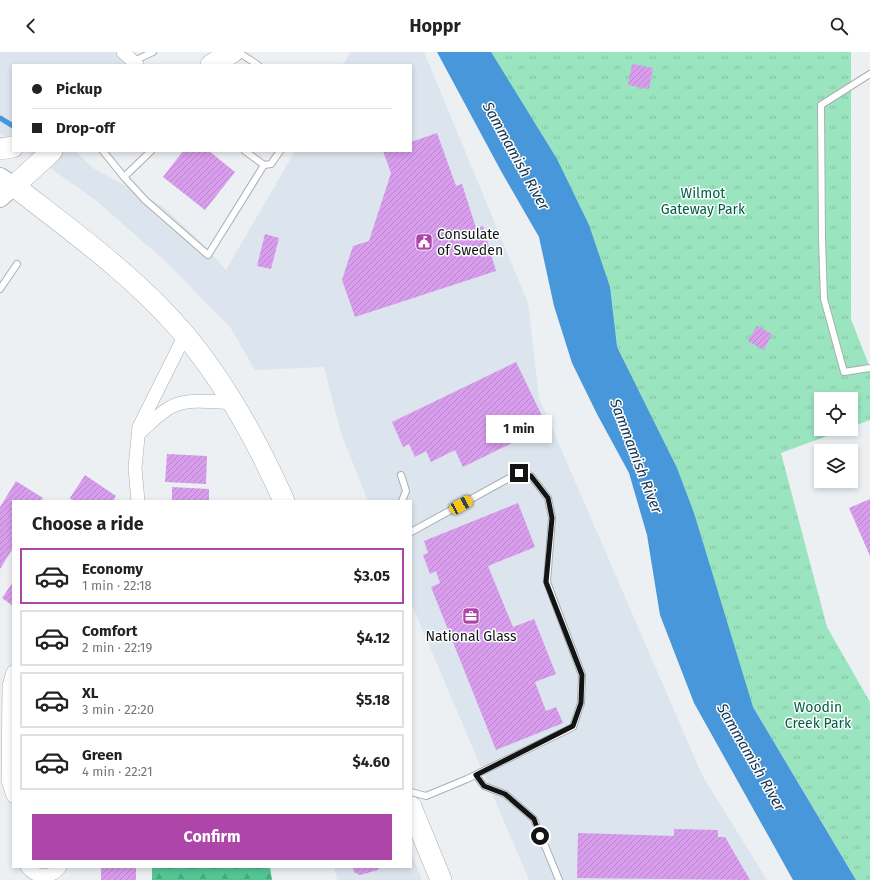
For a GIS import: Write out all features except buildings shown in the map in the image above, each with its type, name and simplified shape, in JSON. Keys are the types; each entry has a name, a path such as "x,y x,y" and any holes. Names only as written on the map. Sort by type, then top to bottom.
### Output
{"main road":[{"path":"213,64 236,54"},
{"path":"0,149 12,147"},
{"path":"51,152 5,187 111,262 150,298 185,335 233,403 283,500"},
{"path":"412,809 441,880"}],"street":[{"path":"123,52 136,63"},
{"path":"138,500 135,468 139,427 185,335"},
{"path":"138,435 169,408 181,403 205,401 233,403"},
{"path":"12,676 9,686 8,780 12,793"},
{"path":"28,868 33,873 40,876 57,874"}],"lane":[{"path":"136,63 153,52"},
{"path":"236,54 256,64"},
{"path":"870,74 821,105 824,299 844,372 870,368"},
{"path":"104,152 145,200 208,255 264,165"},
{"path":"124,177 151,152"},
{"path":"246,152 264,165 271,164 279,152"},
{"path":"0,289 17,264"},
{"path":"412,531 519,473 531,476 548,498 552,518 546,582 582,675 581,703 573,726 476,775 426,796 412,792"},
{"path":"401,475 406,491 402,500"},
{"path":"476,775 484,786 505,794 534,819 559,880"}],"shaded area":[{"path":"0,52 122,52 137,64 12,64 12,141 0,133"},
{"path":"350,52 424,52 528,303 539,398 702,775 767,880 529,880 412,605 412,500 368,500 341,433 324,367 255,370 230,327 164,260 94,199 27,152 76,152 93,168 162,206 201,242 226,270 294,152 412,152 412,64 344,64"},
{"path":"412,855 422,880 337,880 334,868 412,868"}],"green space":[{"name":"Wilmot Gateway Park","path":"460,52 851,52 851,319 870,368 870,420 858,424 858,392 814,392 814,436 827,436 781,453 827,627 870,702 870,880 856,880 753,707"},
{"path":"152,868 270,868 272,880 152,880"}],"water":[{"name":"Sammamish River","path":"437,52 491,52 557,159 589,225 610,287 617,347 677,468 694,513 753,707 856,880 793,880 694,703 660,615 647,535 629,473 597,414 572,363 554,306 539,237 501,171"}],"waterway":[{"path":"0,118 12,125"}],"place":[{"name":"Consulate of Sweden","path":"424,242"},
{"name":"National Glass","path":"471,616"}],"route":[{"path":"519,473 525,473 531,476 548,498 552,518 551,540 546,567 546,582 582,675 581,703 573,726 476,775 484,786 505,794 534,819 540,836"}],"park label":[{"name":"Woodin Creek Park","path":"818,716"}]}
